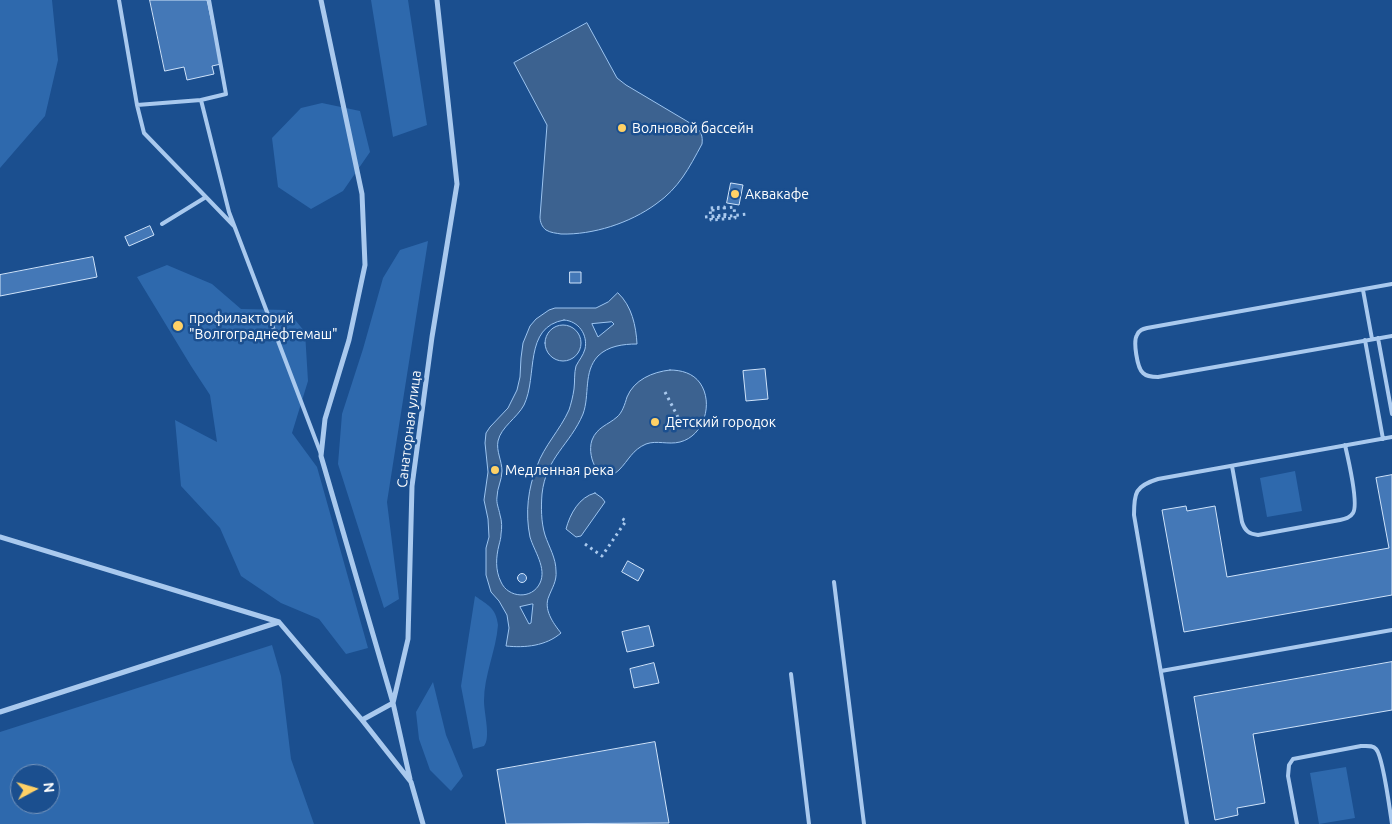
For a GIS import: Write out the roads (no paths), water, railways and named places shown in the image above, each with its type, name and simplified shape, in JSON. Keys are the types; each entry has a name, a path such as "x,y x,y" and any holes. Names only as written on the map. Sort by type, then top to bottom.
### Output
{"street":[{"path":"321,0 362,194 365,265 349,340 325,419 321,456 393,703 411,782 423,824"},
{"name":"Санаторная улица","path":"393,703 408,639 412,486 432,337 458,184 437,0"},
{"path":"0,537 279,622 362,720 411,782"},
{"path":"0,712 279,622"},
{"path":"362,720 393,703"}],"lane":[{"path":"119,0 137,105 144,133 234,227"},
{"path":"137,105 201,100 226,94 209,0"},
{"path":"201,100 234,227 321,456"},
{"path":"162,224 206,197"},
{"path":"1392,284 1147,328 1141,330 1136,336 1135,344 1139,367 1143,373 1150,377 1158,377 1392,336"},
{"path":"1363,290 1372,339"},
{"path":"1378,338 1392,414"},
{"path":"1365,340 1382,439"},
{"path":"1187,824 1134,515 1134,497 1144,483 1158,479 1392,437"},
{"path":"1232,466 1242,522 1245,530 1250,534 1258,535 1340,520 1349,518 1355,506 1345,445"},
{"path":"834,582 864,824"},
{"path":"1161,671 1392,630"},
{"path":"791,674 810,824"},
{"path":"1297,824 1288,776 1289,765 1293,759 1370,746 1376,750 1381,760 1392,824"}],"place":[{"name":"Волновой бассейн","path":"622,128"},
{"name":"Аквакафе","path":"735,194"},
{"name":"профилакторий \"Волгограднефтемаш\"","path":"178,326"},
{"name":"Детский городок","path":"655,422"},
{"name":"Медленная река","path":"495,470"}]}
